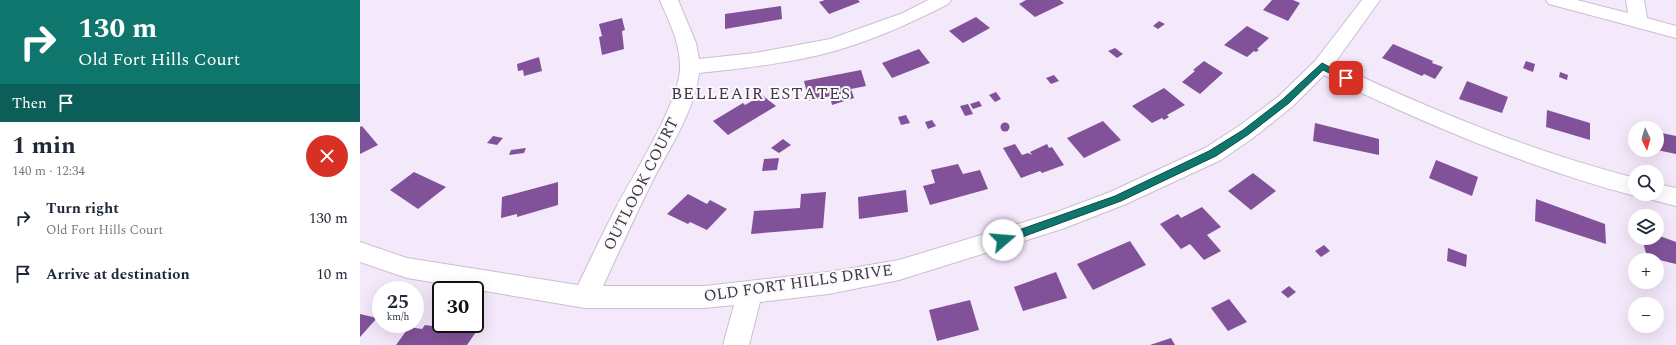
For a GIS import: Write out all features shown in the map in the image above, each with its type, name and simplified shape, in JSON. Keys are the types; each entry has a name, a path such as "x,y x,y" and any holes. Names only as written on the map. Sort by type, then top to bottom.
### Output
{"street":[{"name":"OUTLOOK COURT","path":"585,297 624,215 674,119 688,82 690,67 687,43 670,0"},
{"path":"690,67 755,60 833,45 909,17 942,0"},
{"name":"OLD FORT HILLS DRIVE","path":"360,252 407,268 585,297 704,297 828,283 899,270 1017,235 1118,198 1213,154 1246,132 1286,101 1322,66 1371,0"},
{"path":"1555,0 1676,32"},
{"path":"1635,0 1638,22"},
{"path":"1322,66 1405,106 1508,149 1606,180 1628,185"},
{"path":"1664,195 1676,198"},
{"path":"736,345 750,292"}],"building":[{"path":"825,0 858,0 860,2 829,14 819,2"},
{"path":"1026,0 1060,0 1064,3 1035,17 1019,4"},
{"path":"1272,0 1293,0 1300,3 1288,21 1263,10"},
{"path":"781,6 782,19 725,29 725,14"},
{"path":"976,17 990,28 963,43 949,31"},
{"path":"622,18 625,30 622,31 624,49 602,55 599,37 602,36 599,24"},
{"path":"1159,21 1165,24 1158,29 1153,26"},
{"path":"1247,26 1269,38 1257,49 1259,50 1256,52 1254,51 1247,57 1224,45"},
{"path":"1393,44 1433,61 1432,63 1443,67 1435,79 1424,74 1422,76 1382,58"},
{"path":"1115,48 1123,54 1117,58 1108,51"},
{"path":"919,49 930,63 892,78 882,63"},
{"path":"539,57 542,71 524,76 523,70 518,71 517,64"},
{"path":"1204,61 1223,73 1200,94 1182,82"},
{"path":"1526,61 1535,64 1533,72 1523,68"},
{"path":"861,70 866,86 851,89 854,98 832,105 830,96 809,101 804,81"},
{"path":"1560,72 1568,75 1567,80 1559,77"},
{"path":"1054,75 1059,81 1051,84 1046,78"},
{"path":"1467,81 1508,97 1502,113 1459,99"},
{"path":"1164,88 1185,105 1167,115 1169,117 1164,120 1162,118 1152,123 1132,106"},
{"path":"996,92 1001,99 995,102 989,95"},
{"path":"762,95 776,106 728,135 713,121 743,103 745,105"},
{"path":"979,101 982,106 973,109 970,104"},
{"path":"968,104 973,114 965,116 960,106"},
{"path":"1547,110 1590,123 1590,140 1546,127"},
{"path":"906,115 910,123 901,125 898,117"},
{"path":"932,120 936,126 928,129 925,122"},
{"path":"1103,121 1121,140 1084,158 1067,138"},
{"path":"1003,123 1007,123 1009,127 1007,131 1003,131 1001,129 1001,125"},
{"path":"1315,123 1379,139 1379,155 1313,141"},
{"path":"362,126 378,145 360,154 360,127"},
{"path":"1664,133 1676,136 1676,154 1664,151"},
{"path":"493,136 503,138 497,145 487,143"},
{"path":"783,139 791,145 779,153 771,148"},
{"path":"1015,144 1022,155 1028,153 1032,155 1030,152 1047,144 1049,148 1052,147 1064,165 1042,173 1040,171 1021,178 1003,148"},
{"path":"526,148 524,153 509,155 511,150"},
{"path":"779,158 777,170 762,171 764,159"},
{"path":"1436,160 1478,177 1472,196 1429,178"},
{"path":"958,164 963,174 980,170 988,189 930,205 923,186 935,183 931,170"},
{"path":"414,172 446,187 418,209 390,190"},
{"path":"1253,173 1276,191 1251,210 1228,191"},
{"path":"558,182 558,205 517,217 517,214 501,218 502,197"},
{"path":"906,190 908,212 859,219 858,197"},
{"path":"826,192 823,228 751,234 754,211 800,208 801,194"},
{"path":"688,194 707,204 710,200 727,209 707,230 690,222 688,224 667,214"},
{"path":"1536,199 1605,224 1606,244 1535,221"},
{"path":"1202,207 1221,227 1207,235 1221,251 1204,260 1190,244 1181,249 1160,224 1178,214 1181,218"},
{"path":"1664,238 1676,242 1676,264 1664,261 1664,253 1646,253 1644,245 1664,245"},
{"path":"1130,241 1146,265 1093,290 1077,264"},
{"path":"1324,245 1330,251 1321,257 1315,251"},
{"path":"1448,248 1467,255 1466,267 1447,261"},
{"path":"1056,272 1067,298 1023,311 1014,287"},
{"path":"1289,286 1296,292 1288,298 1281,292"},
{"path":"1229,299 1247,322 1228,331 1211,308"},
{"path":"970,300 979,330 937,341 929,310"},
{"path":"360,314 372,317 372,324 360,337"},
{"path":"425,325 432,326 432,333 475,333 467,345 396,345 405,333 424,333"},
{"path":"1171,338 1175,345 1150,345"}],"district":[{"name":"BELLEAIR ESTATES","path":"761,94"}],"route":[{"path":"1003,240 1062,220 1118,198 1160,180 1213,154 1246,132 1286,101 1322,66 1346,78"}]}
